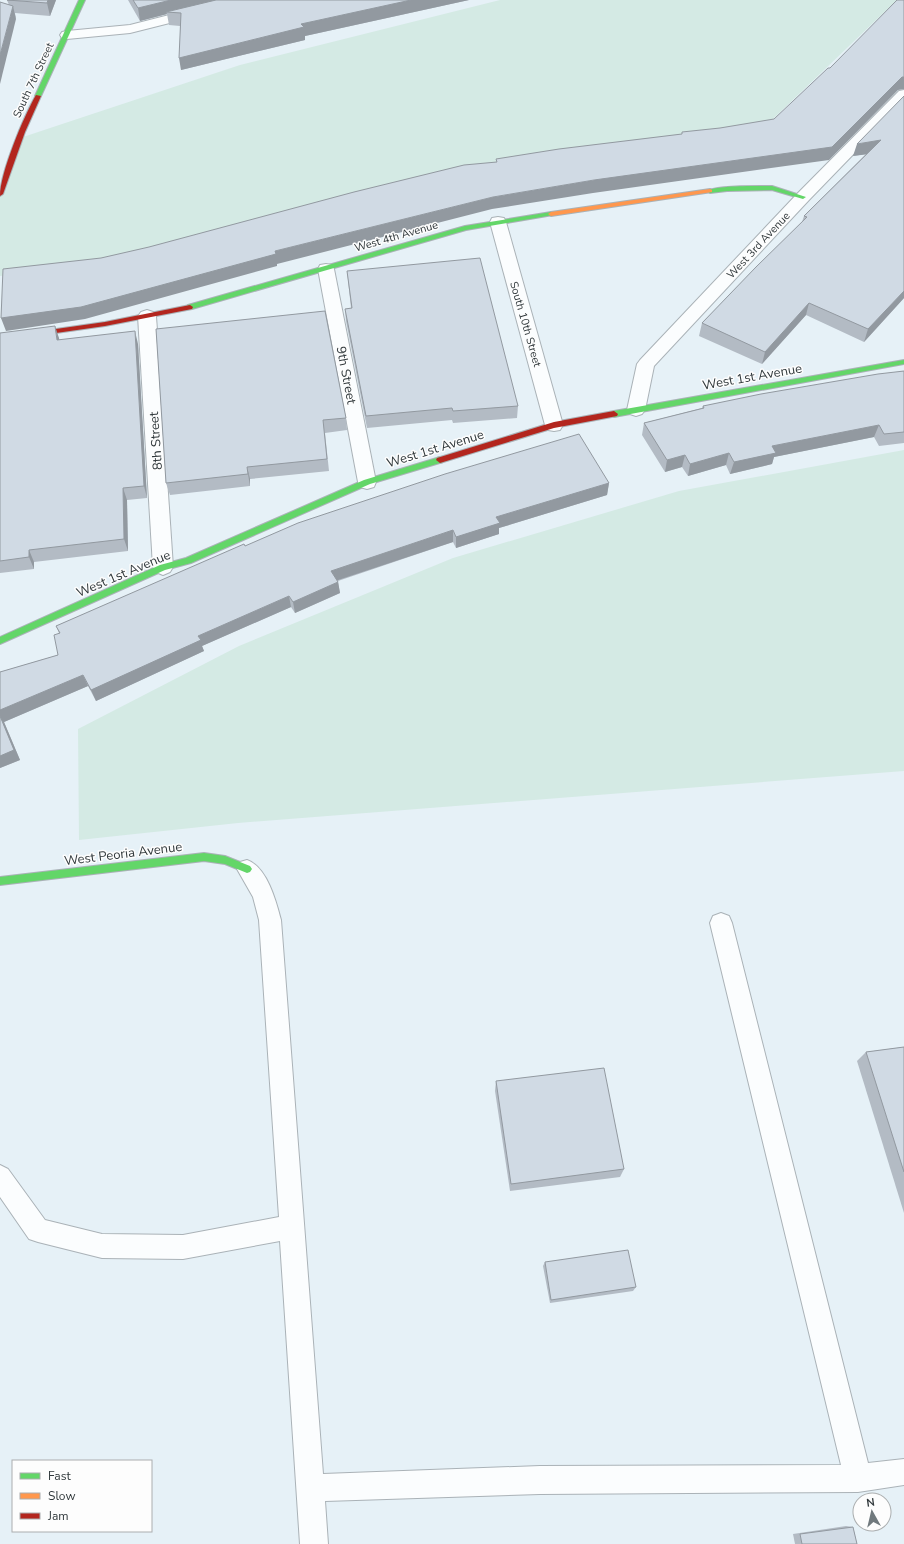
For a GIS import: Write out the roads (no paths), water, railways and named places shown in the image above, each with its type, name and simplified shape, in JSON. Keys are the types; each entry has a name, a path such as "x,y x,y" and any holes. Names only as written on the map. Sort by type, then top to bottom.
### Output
{"street":[{"name":"South 7th Street","path":"0,194 22,132 82,0"},
{"path":"67,35 130,29 244,0"},
{"name":"West 3rd Avenue","path":"636,410 646,364 802,197 904,94"},
{"name":"West 4th Avenue","path":"0,339 105,324 186,308 465,228 498,222 727,189 772,188 802,197"},
{"name":"South 10th Street","path":"498,222 554,425"},
{"name":"9th Street","path":"326,269 367,482"},
{"name":"8th Street","path":"147,316 163,567"},
{"name":"West 1st Avenue","path":"0,641 163,567 188,561 367,482 554,425 904,362"},
{"name":"West Peoria Avenue","path":"0,881 204,856 225,860 247,868"}],"lane":[{"path":"247,868 263,894 270,920 314,1544"},
{"path":"721,923 858,1478"},
{"path":"0,1177 38,1230 102,1246 184,1247 292,1227"},
{"path":"310,1488 540,1480 858,1478 904,1472"}]}
